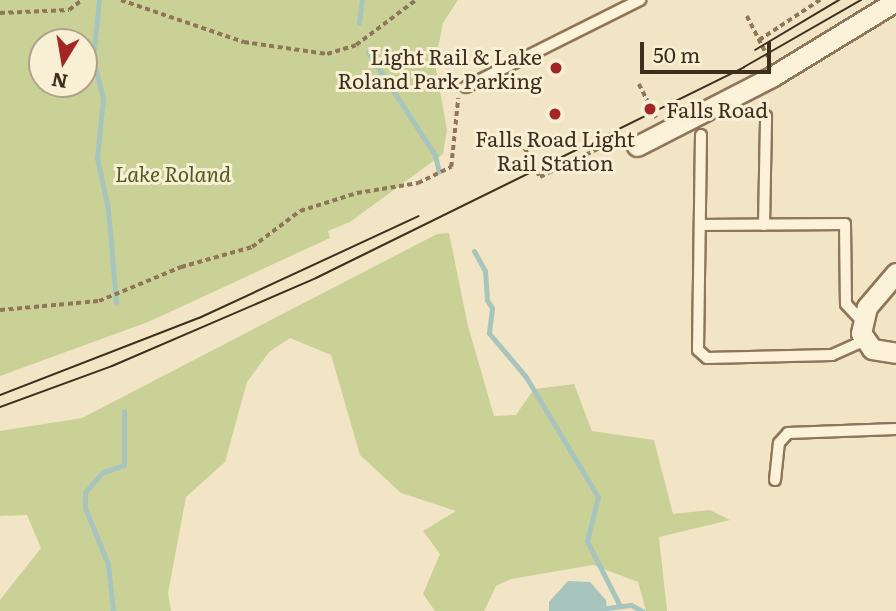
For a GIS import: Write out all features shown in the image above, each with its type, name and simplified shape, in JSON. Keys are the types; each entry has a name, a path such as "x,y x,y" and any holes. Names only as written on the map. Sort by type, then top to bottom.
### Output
{"street":[{"path":"637,146 772,76 896,1"},
{"path":"896,273 867,307 862,321 864,341 872,349 896,353"}],"lane":[{"path":"467,87 640,0"},
{"path":"764,225 766,116"},
{"path":"701,135 698,350 707,358 832,355 864,341"},
{"path":"700,225 845,224 846,304 862,321"},
{"path":"775,480 779,443 788,433 896,429"}],"path":[{"path":"0,13 69,9 82,0"},
{"path":"121,0 244,43 327,54 356,46 416,0"},
{"path":"747,16 759,40 820,0"},
{"path":"639,84 657,120"},
{"path":"0,310 99,301 181,267 252,247 300,211 357,193 418,183 451,167 459,110"}],"green space":[{"name":"Lake Roland","path":"0,0 458,0 443,23 435,63 447,130 443,154 350,222 328,231 330,238 148,322 0,376"},
{"path":"449,233 468,326 494,416 516,415 534,389 574,384 592,431 654,440 673,514 710,510 730,520 659,537 667,611 646,611 638,582 593,565 511,579 496,586 484,611 435,611 423,594 440,554 423,531 456,511 401,493 360,455 331,355 290,338 269,352 247,382 225,462 186,497 168,593 171,611 0,611 0,600 41,548 27,515 0,516 0,431 82,418 437,234"}],"water":[{"path":"568,581 590,582 606,600 607,611 549,611 549,602"}],"waterway":[{"path":"99,0 93,59 103,98 97,158 108,209 116,303"},
{"path":"359,23 362,0"},
{"path":"368,52 435,155 439,172"},
{"path":"474,251 485,271 487,300 492,308 489,333 526,377 598,497 587,541 619,604"},
{"path":"113,611 108,564 85,508 85,492 103,472 124,465 124,411"},
{"path":"607,608 631,605 642,611"}],"tram line":[{"path":"755,50 839,0"},
{"path":"0,407 112,366 316,278 744,67 861,0"},
{"path":"0,395 199,318 419,216"}],"place":[{"name":"Light Rail & Lake Roland Park Parking","path":"556,68"},
{"name":"Falls Road","path":"650,109"},
{"name":"Falls Road Light Rail Station","path":"555,114"}]}
